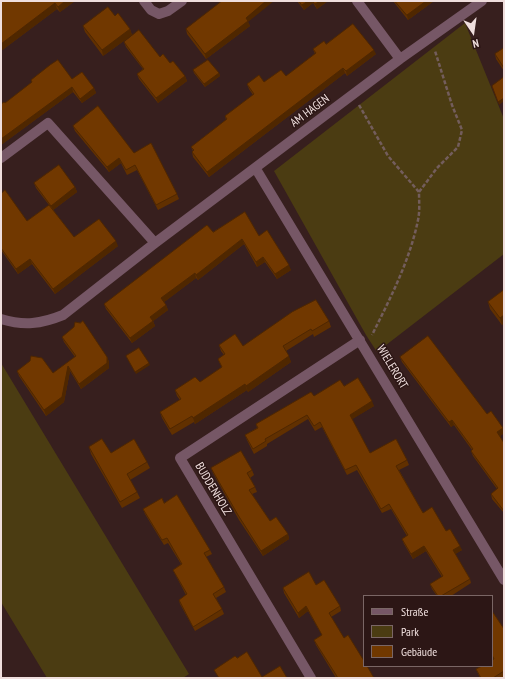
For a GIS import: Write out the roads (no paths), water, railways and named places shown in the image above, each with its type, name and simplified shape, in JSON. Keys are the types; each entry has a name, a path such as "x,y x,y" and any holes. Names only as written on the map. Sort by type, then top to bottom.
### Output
{"street":[{"path":"144,1 151,10 159,14 168,11 182,1"},
{"path":"357,1 400,59"},
{"name":"AM HAGEN","path":"1,319 16,323 31,324 45,322 63,315 155,243 256,169 353,94 430,37 482,1"},
{"path":"1,158 48,123 155,243"},
{"name":"WIELERORT","path":"256,169 363,344 504,580"},
{"name":"BUDDENHOLZ","path":"311,678 180,458 363,344"}]}
